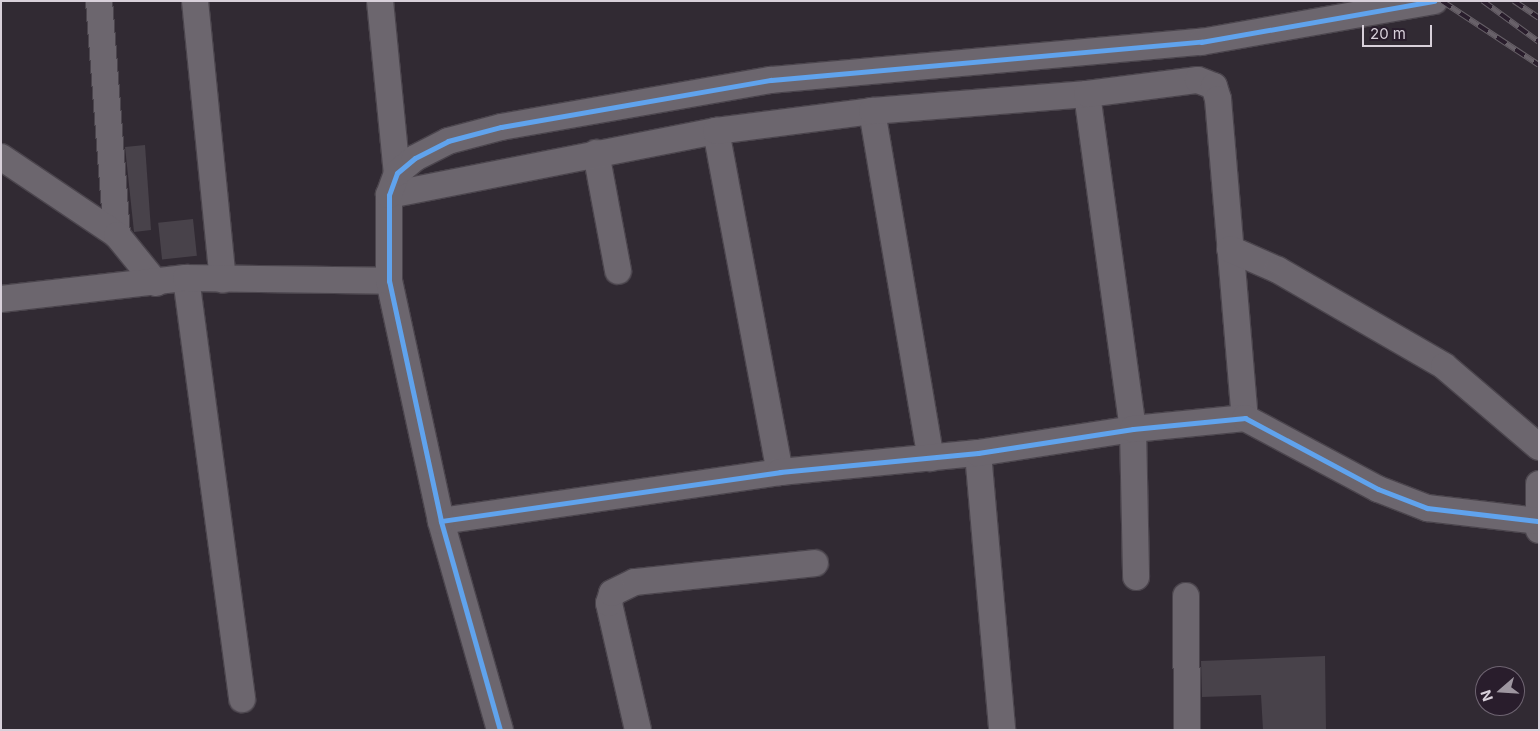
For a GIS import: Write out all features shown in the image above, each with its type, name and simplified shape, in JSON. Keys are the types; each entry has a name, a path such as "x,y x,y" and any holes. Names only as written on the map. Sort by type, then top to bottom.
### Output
{"street":[{"path":"99,1 117,235"},
{"path":"194,1 223,280"},
{"path":"380,1 393,184 389,281 440,521 500,730"},
{"path":"393,184 448,141 501,126 771,80 1202,42 1434,1"},
{"path":"393,184 596,153 716,131 872,111 1087,94 1198,80 1214,86 1218,99 1245,418"},
{"path":"1087,94 1133,429 1136,577"},
{"path":"872,111 931,458"},
{"path":"716,131 780,472"},
{"path":"596,153 618,271"},
{"path":"1,157 117,235 156,283"},
{"path":"1230,250 1278,270 1444,366 1539,447"},
{"path":"186,278 242,699"},
{"path":"1,299 156,283 186,278 389,281"},
{"path":"440,521 780,472 978,453 1133,429 1245,418 1378,489 1427,508 1538,526 1539,484"},
{"path":"978,453 1002,730"},
{"path":"638,730 609,603 612,593 635,582 815,563"},
{"path":"1186,596 1187,730"}],"building":[{"path":"145,145 151,230 134,232 125,147"},
{"path":"193,219 197,256 162,259 158,223"},
{"path":"1325,656 1326,730 1263,730 1261,695 1202,697 1201,661"}],"railway":[{"path":"1442,1 1539,65"},
{"path":"1483,1 1539,42"},
{"path":"1514,1 1539,18"}],"cycle path":[{"path":"500,730 441,521 389,281 389,195 397,173 415,158 448,141 501,127 771,80 1201,42 1434,1"},
{"path":"441,521 780,472 978,453 1133,429 1245,418 1378,489 1427,508 1537,521"}]}
